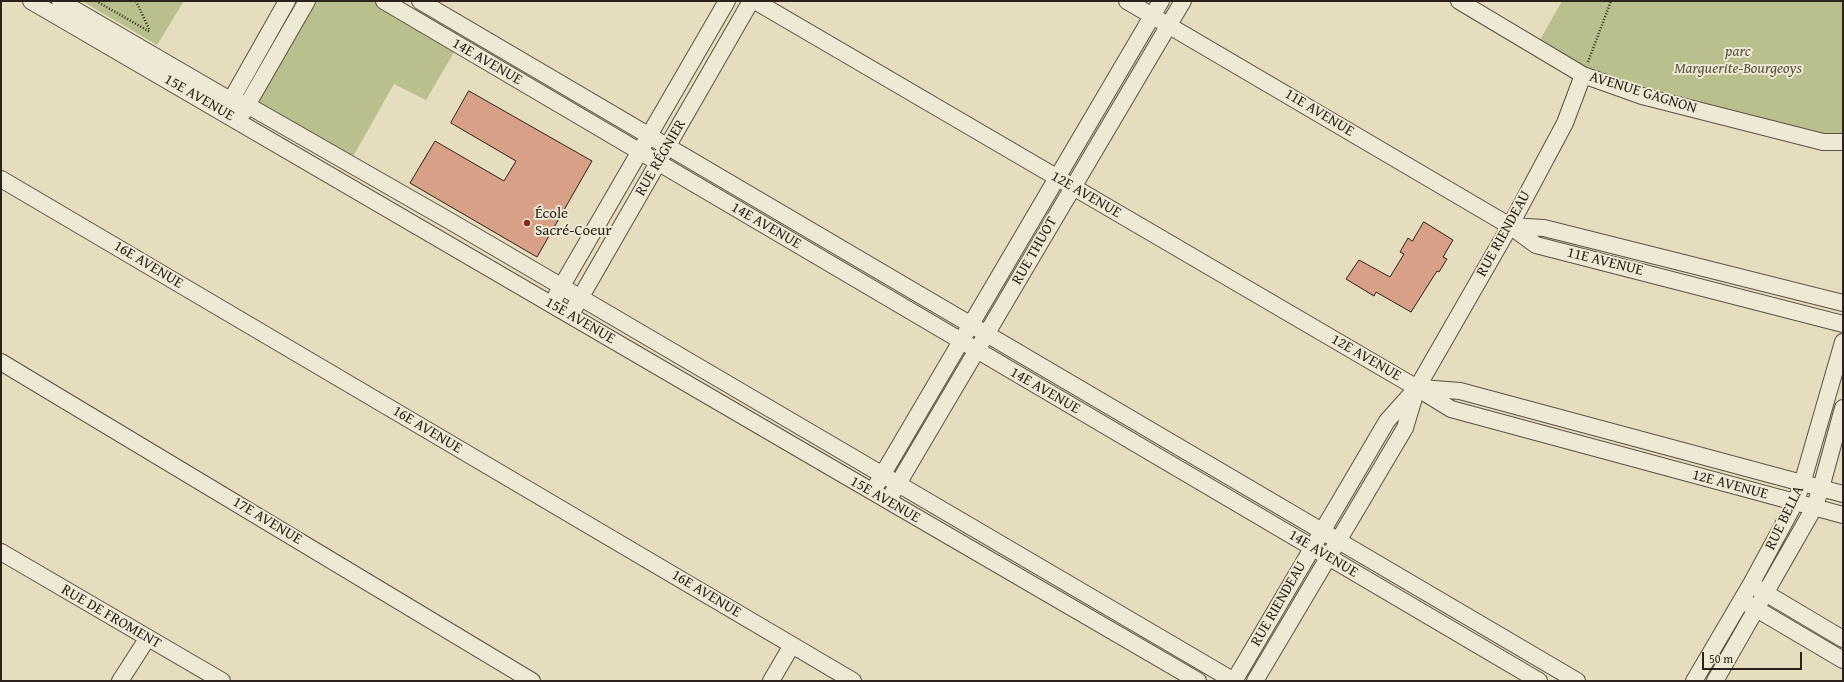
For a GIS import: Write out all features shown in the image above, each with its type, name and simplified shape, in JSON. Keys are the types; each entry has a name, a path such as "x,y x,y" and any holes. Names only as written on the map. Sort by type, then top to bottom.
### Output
{"street":[{"name":"15E AVENUE","path":"31,1 227,106 247,105 455,224 1234,681"},
{"name":"15E AVENUE","path":"60,1 227,106 238,121 887,502 1198,681"},
{"path":"227,106 286,1"},
{"path":"238,121 307,1"},
{"name":"14E AVENUE","path":"384,1 1538,681"},
{"name":"14E AVENUE","path":"420,1 1577,681"},
{"name":"RUE RÉGNIER","path":"551,305 727,1"},
{"name":"RUE RÉGNIER","path":"570,316 751,1"},
{"name":"12E AVENUE","path":"756,1 1451,409 1843,515"},
{"name":"11E AVENUE","path":"1128,1 1510,226 1536,245 1843,324"},
{"name":"RUE THUOT","path":"872,492 1161,1"},
{"name":"RUE THUOT","path":"887,502 1183,1"},
{"name":"AVENUE GAGNON","path":"1459,1 1583,75 1642,96 1823,142 1843,142"},
{"name":"RUE RIENDEAU","path":"1255,681 1404,428 1417,388 1510,226 1565,123 1583,75"},
{"path":"366,196 375,178"},
{"name":"16E AVENUE","path":"1,179 853,681"},
{"path":"444,241 455,224"},
{"name":"11E AVENUE","path":"1510,226 1544,228 1843,303"},
{"path":"1682,282 1687,264"},
{"name":"RUE BELLA","path":"1694,681 1751,584 1795,503 1802,484 1843,342"},
{"name":"17E AVENUE","path":"1,362 532,681"},
{"path":"716,401 727,384"},
{"name":"12E AVENUE","path":"1417,388 1460,391 1843,494"},
{"name":"RUE RIENDEAU","path":"1234,681 1387,421 1417,388"},
{"name":"RUE BELLA","path":"1715,681 1814,508 1843,408"},
{"path":"1148,451 1158,435"},
{"path":"1617,455 1624,436"},
{"name":"RUE DE FROMENT","path":"1,552 147,639 222,681"},
{"path":"1054,598 1064,581"},
{"path":"1751,584 1843,639"},
{"path":"1741,600 1843,660"},
{"path":"120,681 147,639"},
{"path":"1497,656 1506,639"},
{"path":"771,681 792,645"}],"path":[{"path":"96,1 150,32"},
{"path":"136,1 150,32 151,38"},
{"path":"1583,75 1611,1"}],"green space":[{"path":"82,1 184,1 157,45"},
{"path":"307,1 381,1 457,47 426,100 394,84 351,160 248,105"},
{"name":"parc Marguerite-Bourgeoys","path":"1562,1 1843,1 1843,142 1642,96 1537,45"}],"building":[{"path":"469,91 592,161 537,257 410,183 435,141 504,181 516,161 451,123"},
{"path":"1424,222 1453,240 1443,257 1447,259 1439,272 1437,271 1411,312 1376,292 1374,296 1346,279 1359,260 1390,277 1404,254 1400,252 1408,238 1412,241"}],"place":[{"name":"École Sacré-Coeur","path":"527,223"}]}
